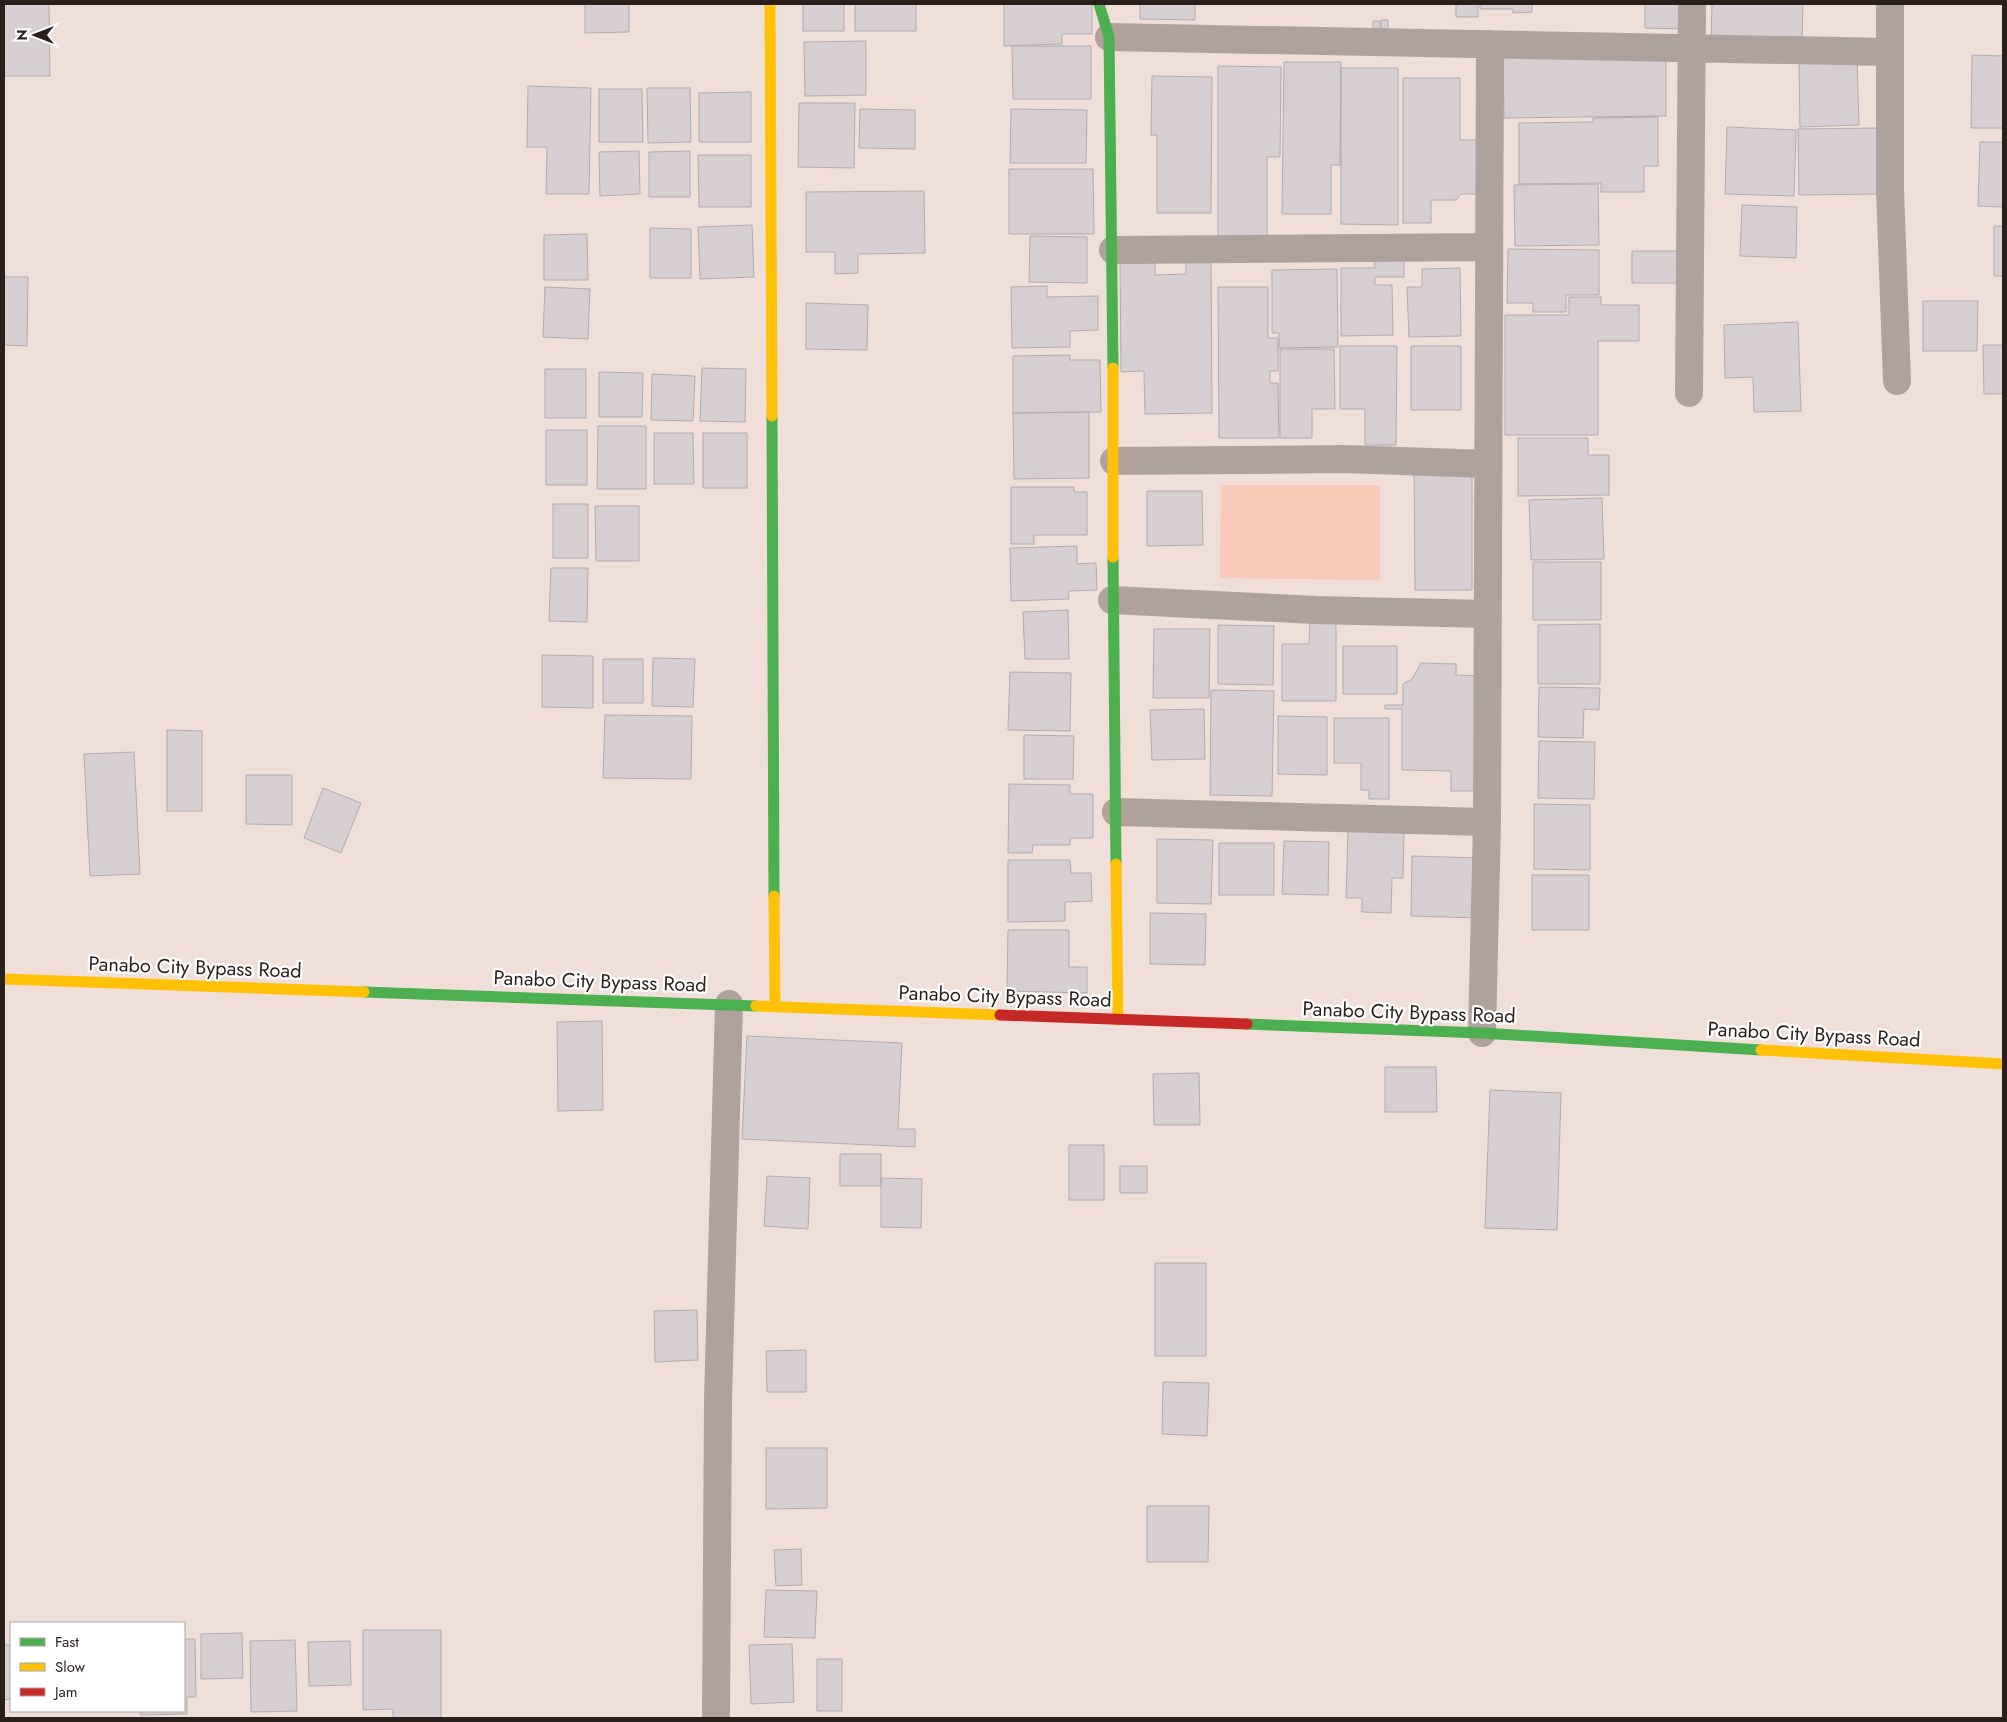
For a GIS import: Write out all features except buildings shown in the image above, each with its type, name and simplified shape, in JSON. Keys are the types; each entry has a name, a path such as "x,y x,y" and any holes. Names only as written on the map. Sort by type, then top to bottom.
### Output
{"street":[{"path":"770,4 775,1006"},
{"path":"1099,4 1109,37 1113,250 1114,461 1112,600 1118,1020"},
{"path":"1689,393 1692,4"},
{"path":"1890,4 1890,189 1897,381"},
{"path":"1109,37 1890,52"},
{"path":"1482,1033 1487,822 1490,44"},
{"path":"1113,250 1488,247"},
{"path":"1114,461 1345,459 1487,464"},
{"path":"1112,600 1315,610 1487,614"},
{"path":"1116,812 1487,822"},
{"name":"Panabo City Bypass Road","path":"4,979 1482,1033 2003,1064"},
{"path":"716,1718 718,1400 728,1004"}],"shaded area":[{"path":"1221,485 1380,485 1380,580 1220,578"}],"traffic: fast":[{"path":"1099,4 1109,37 1113,368"},
{"path":"772,416 774,896"},
{"path":"1113,557 1116,864"},
{"path":"364,992 756,1006"},
{"path":"1247,1024 1482,1033 1761,1050"}],"traffic: slow":[{"path":"770,4 772,416"},
{"path":"1113,368 1113,557"},
{"path":"1116,864 1118,1020"},
{"path":"774,896 775,1006"},
{"path":"4,979 364,992"},
{"path":"756,1006 1000,1015"},
{"path":"1761,1050 2003,1064"}],"traffic: jam":[{"path":"1000,1015 1247,1024"}]}
